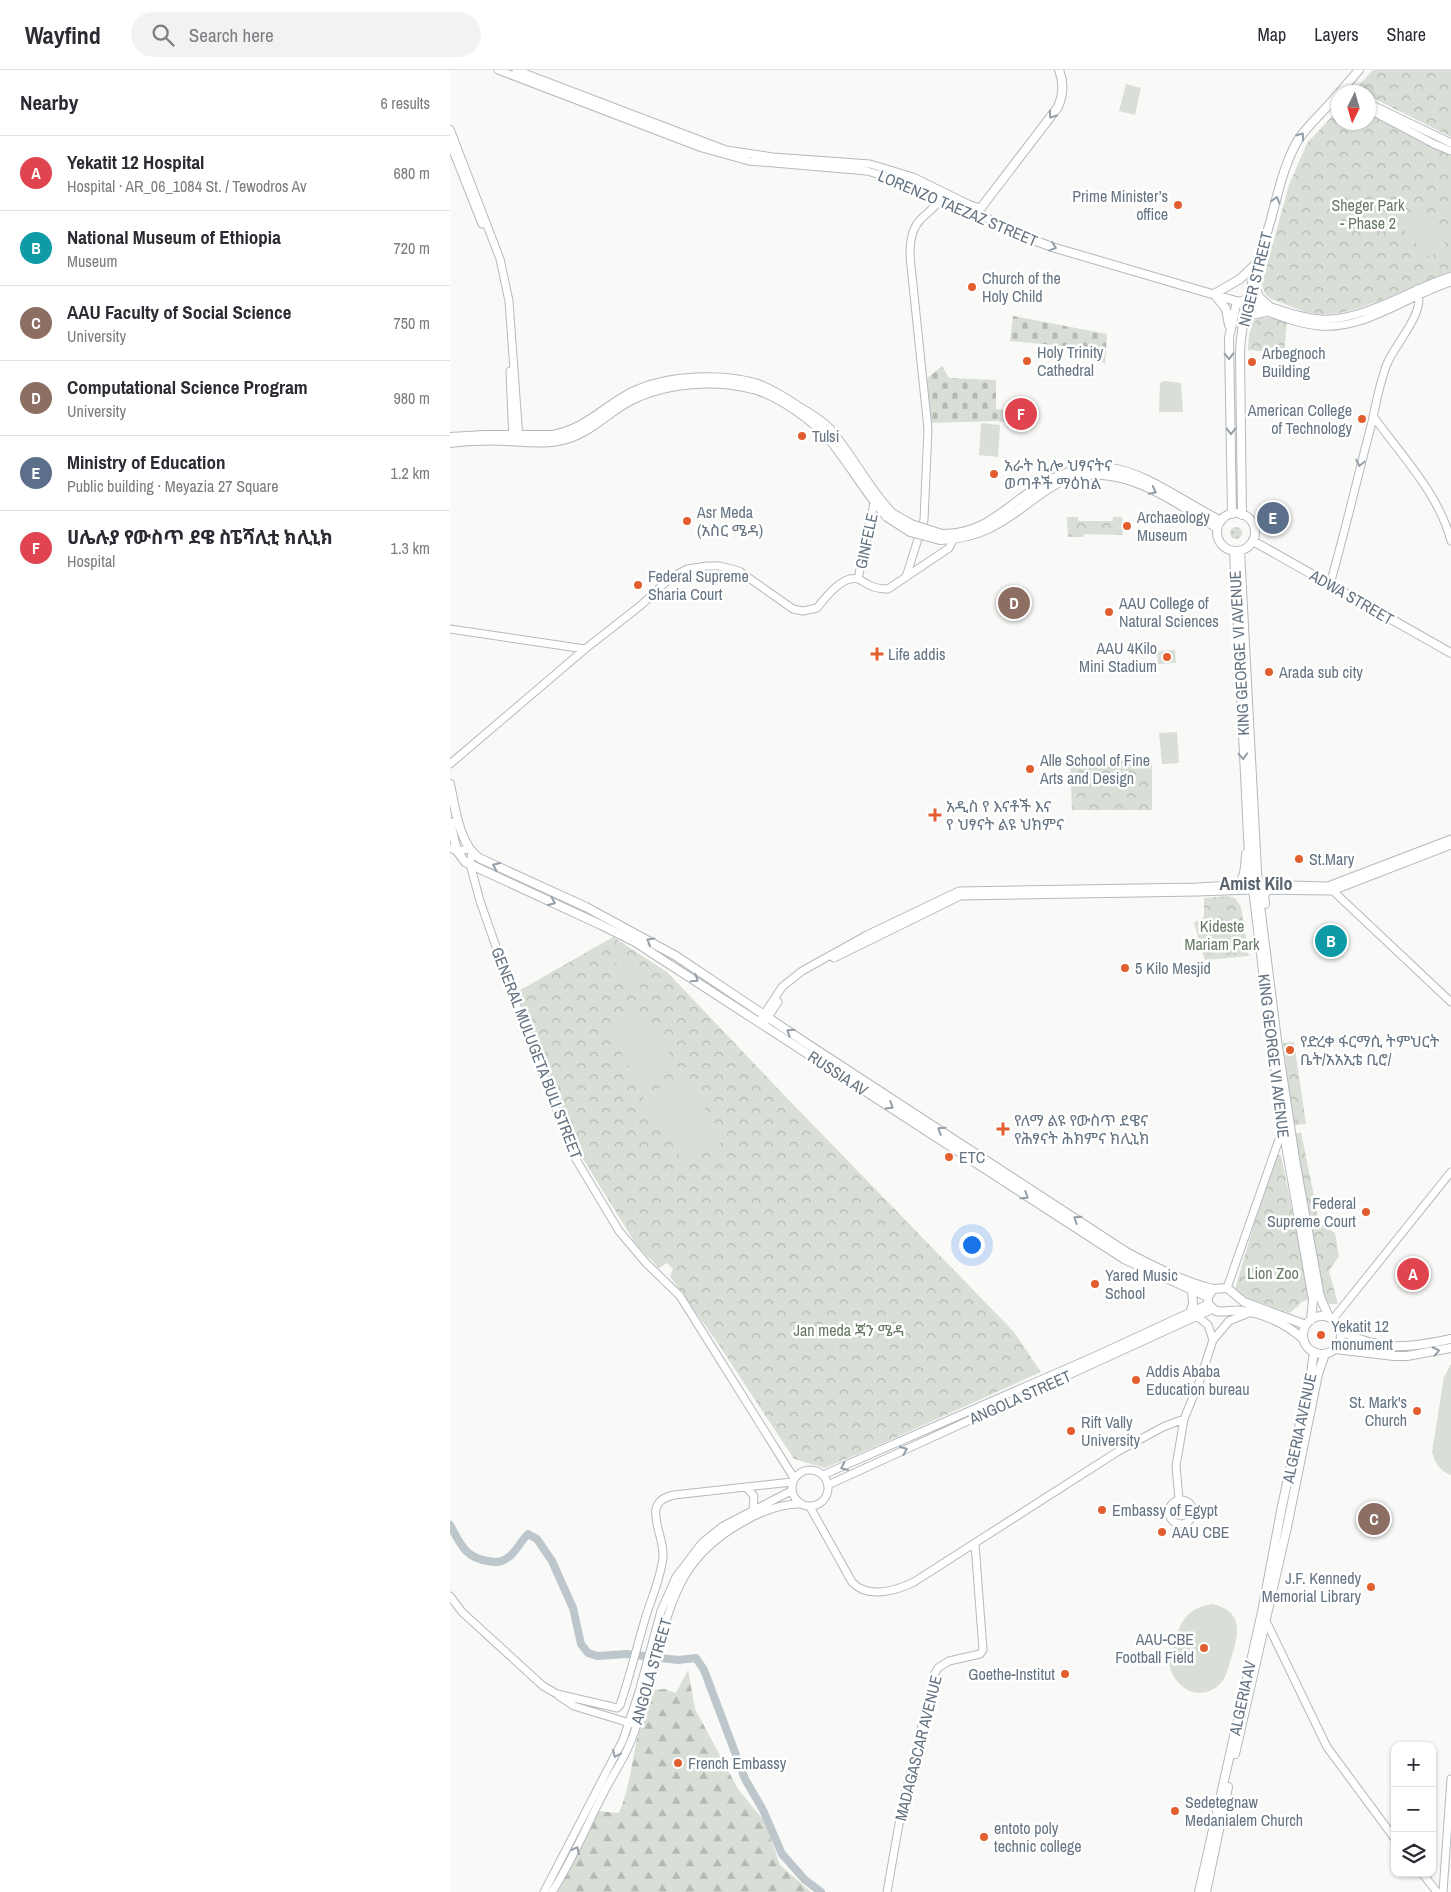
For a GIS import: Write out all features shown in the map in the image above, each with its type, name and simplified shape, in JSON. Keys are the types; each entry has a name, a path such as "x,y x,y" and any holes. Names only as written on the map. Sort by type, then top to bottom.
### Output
{"main road":[{"name":"LORENZO TAEZAZ STREET","path":"498,70 726,150 773,157 870,164 896,171 968,204 1018,234 1052,247 1237,301 1247,301"},
{"name":"LORENZO TAEZAZ STREET","path":"516,70 702,148 732,158 867,171 904,182 953,204 979,210"},
{"path":"979,210 1058,107 1062,93 1062,80 1059,70"},
{"name":"NIGER STREET","path":"1348,85 1360,70"},
{"name":"NIGER STREET","path":"1242,515 1242,327 1247,301 1282,180 1293,150 1301,135 1331,103"},
{"path":"1376,107 1451,143"},
{"path":"1376,113 1434,144 1451,150"},
{"path":"450,129 506,279 510,306 516,438"},
{"path":"450,143 503,284 516,438"},
{"path":"906,577 924,520 928,429 910,246 914,227 920,219 936,207 940,199"},
{"path":"936,207 953,204"},
{"path":"1230,329 1226,310 1214,294 1228,288 1259,261"},
{"path":"1247,301 1312,318 1347,320 1387,310 1451,276"},
{"path":"1253,281 1259,296 1268,308"},
{"path":"1418,292 1451,282"},
{"path":"1330,584 1373,416 1379,383 1391,354 1418,310 1418,292"},
{"name":"NIGER STREET","path":"1232,514 1230,329 1237,301"},
{"path":"1242,327 1252,315 1268,308"},
{"path":"450,443 541,436 564,432 594,418 621,398 639,388 656,384 695,377 741,381 764,386 828,427 876,500 889,515 910,532 953,540 974,536 988,530 1060,482 1075,477 1091,475 1113,475 1138,483 1219,524"},
{"path":"1373,416 1442,514 1451,541"},
{"path":"450,437 484,435 516,438"},
{"path":"941,537 964,533 996,518 1020,499 1060,474 1082,468 1095,467 1122,471 1152,482 1219,524"},
{"name":"GINFELE","path":"858,579 876,500"},
{"path":"1232,514 1242,515 1250,520 1253,525 1254,535 1250,545 1237,551 1224,547 1218,538 1219,524 1232,514"},
{"path":"450,764 585,649 635,610 669,580 686,569 707,566 739,571 793,609 803,611 817,608 829,592 845,581 858,579 876,588 888,589 949,548 953,540"},
{"name":"ADWA STREET","path":"1252,540 1451,653"},
{"name":"KING GEORGE VI AVENUE","path":"1237,551 1248,840 1283,1128 1320,1297 1331,1318"},
{"name":"KING GEORGE VI AVENUE","path":"1237,551 1255,887 1264,936 1277,1040 1290,1122 1312,1300 1309,1322"},
{"path":"450,629 585,649"},
{"path":"450,784 464,841 471,851 470,864"},
{"path":"450,822 454,849 471,851"},
{"path":"1413,857 1451,839"},
{"path":"1235,885 1243,877 1248,840"},
{"path":"960,894 1197,892 1255,887 1268,890 1330,888 1451,845"},
{"name":"RUSSIA AV","path":"454,849 462,859 470,864 635,942 1092,1239 1192,1290 1210,1303"},
{"name":"RUSSIA AV","path":"471,851 479,858 572,900 629,929 676,956 1096,1232 1126,1256 1201,1286 1227,1288"},
{"name":"GENERAL MULUGETA BULI STREET","path":"470,864 480,901 510,989 574,1156 619,1231 646,1263 680,1296 793,1480"},
{"path":"761,1023 787,988 808,973 839,953 960,894 1235,885 1330,888 1451,1002"},
{"path":"1264,936 1264,895 1268,890"},
{"path":"568,909 572,900"},
{"path":"1290,1122 1283,1128 1227,1288 1251,1312 1287,1326 1303,1338 1307,1347 1314,1352 1325,1354 1335,1349 1339,1344 1341,1331"},
{"path":"1331,1318 1451,1172"},
{"path":"1092,1239 1096,1232"},
{"path":"1213,1288 1210,1303 1220,1312 1243,1306 1309,1322"},
{"path":"1192,1290 1193,1315"},
{"name":"ANGOLA STREET","path":"828,1485 1193,1315 1210,1303"},
{"path":"1179,1499 1176,1466 1184,1419 1200,1380 1213,1340 1228,1322 1251,1312"},
{"path":"823,1476 1193,1315"},
{"path":"1193,1315 1208,1325 1213,1340"},
{"path":"1303,1338 1304,1331 1309,1322 1317,1317 1331,1318 1341,1331 1368,1343 1407,1347 1451,1339"},
{"path":"1407,1347 1407,1356"},
{"path":"1335,1349 1407,1356 1451,1348"},
{"name":"ALGERIA AVENUE","path":"1307,1407 1314,1352"},
{"name":"ALGERIA AVENUE","path":"1287,1503 1307,1407 1319,1367 1325,1354"},
{"path":"810,1506 852,1582 858,1588 872,1591 896,1590 906,1586 974,1544 1117,1452 1163,1427 1184,1419"},
{"path":"1163,1427 1174,1430 1180,1438"},
{"path":"875,1453 879,1461"},
{"path":"808,1470 818,1472 823,1476 828,1485 824,1500 816,1506 800,1504 793,1496 791,1490 793,1480 802,1471 808,1470"},
{"path":"557,1694 614,1708 620,1705 663,1556 656,1513 659,1502 664,1497 747,1488 793,1480"},
{"path":"747,1488 754,1496 753,1509"},
{"path":"715,1536 723,1526 791,1490"},
{"name":"ALGERIA AV","path":"1200,1892 1287,1503"},
{"name":"ALGERIA AV","path":"1206,1892 1266,1621 1287,1503"},
{"name":"ANGOLA STREET","path":"552,1892 568,1866 620,1764 666,1617 678,1586 692,1564 715,1536 756,1515 784,1505 800,1504"},
{"name":"MADAGASCAR AVENUE","path":"887,1892 902,1807 935,1673 944,1664 980,1654 983,1650 974,1544"},
{"path":"450,1596 456,1605 543,1686 574,1706 632,1724 544,1892"},
{"path":"1262,1612 1327,1747 1391,1833"},
{"path":"1443,1892 1451,1779"},
{"path":"1425,1877 1437,1892"}],"green space":[{"path":"1373,70 1451,70 1451,137 1376,100 1376,85 1359,85"},
{"path":"1126,84 1141,88 1135,115 1119,111"},
{"name":"Sheger Park - Phase 2","path":"1331,117 1331,130 1376,130 1376,118 1451,156 1451,271 1367,305 1334,314 1310,313 1267,295 1262,283 1289,185 1307,143"},
{"path":"1423,213 1448,240 1430,258 1404,230"},
{"path":"1013,316 1107,334 1105,363 1095,361 1064,346 1010,341"},
{"path":"1260,317 1287,321 1284,353 1248,350 1251,327"},
{"path":"942,366 949,378 996,380 996,409 1015,411 1014,423 997,421 931,423 927,378"},
{"path":"1164,381 1181,383 1183,412 1159,412 1160,383"},
{"path":"981,423 1000,425 998,457 979,455"},
{"path":"1067,517 1078,517 1078,521 1113,521 1113,517 1122,517 1123,535 1084,534 1083,537 1068,537"},
{"path":"1238,527 1241,528 1241,538 1234,539 1231,538 1230,531 1231,528"},
{"name":"AAU 4Kilo Mini Stadium","path":"1175,650 1176,663 1158,664 1157,651"},
{"path":"1177,732 1179,763 1162,764 1159,733"},
{"path":"1070,761 1152,761 1152,810 1072,810"},
{"name":"Kideste Mariam Park","path":"1228,896 1235,898 1241,907 1249,956 1205,960 1194,923 1204,917 1204,898"},
{"name":"Jan meda ጃን ሜዳ","path":"613,937 667,972 1014,1332 1041,1372 825,1468 794,1459 717,1342 670,1276 673,1269 667,1263 659,1268 637,1246 580,1154 560,1110 517,992"},
{"path":"619,959 644,974 636,988 611,973"},
{"path":"644,1009 678,1068 641,1089 608,1029"},
{"path":"1294,1042 1306,1124 1294,1125 1283,1043"},
{"path":"682,1075 726,1140 684,1163 643,1097"},
{"path":"1301,1132 1318,1216 1310,1217 1295,1134"},
{"name":"Lion Zoo","path":"1274,1155 1281,1155 1310,1299 1302,1302 1290,1313 1234,1293"},
{"path":"1309,1224 1320,1224 1335,1233 1339,1256 1329,1271 1338,1304 1323,1301"},
{"path":"1451,1364 1451,1475 1439,1466 1432,1452 1444,1377"},
{"name":"AAU-CBE Football Field","path":"1212,1604 1229,1611 1234,1617 1237,1630 1235,1646 1228,1671 1220,1684 1204,1693 1195,1692 1188,1690 1175,1679 1169,1662 1177,1633 1186,1617 1192,1611"},
{"name":"French Embassy","path":"688,1670 695,1709 738,1789 765,1822 780,1865 811,1892 556,1892 598,1811 619,1813 629,1782 642,1719 655,1690 665,1689 676,1693"}],"waterway":[{"path":"450,1525 464,1549 474,1557 491,1562 505,1560 515,1551 528,1534 537,1539 552,1561 573,1608 581,1644 588,1653 597,1656 627,1654 678,1660 696,1658 704,1670 745,1779 763,1810 782,1854 805,1880 821,1892"}],"place":[{"name":"Prime Minister’s office","path":"1178,205"},
{"name":"Church of the Holy Child","path":"972,287"},
{"name":"Holy Trinity Cathedral","path":"1027,361"},
{"name":"Arbegnoch Building","path":"1252,362"},
{"name":"ሀሌሉያ የውስጥ ደዌ ስፔሻሊቲ ክሊኒክ","path":"1021,414"},
{"name":"American College of Technology","path":"1362,419"},
{"name":"Tulsi","path":"802,436"},
{"name":"አራት ኪሎ ህፃናትና ወጣቶች ማዕከል","path":"994,474"},
{"name":"Ministry of Education","path":"1273,518"},
{"name":"Asr Meda (አስር ሜዳ)","path":"687,521"},
{"name":"Archaeology Museum","path":"1127,526"},
{"name":"Federal Supreme Sharia Court","path":"638,585"},
{"name":"Computational Science Program","path":"1014,603"},
{"name":"AAU College of Natural Sciences","path":"1109,612"},
{"name":"Life addis","path":"877,654"},
{"name":"AAU 4Kilo Mini Stadium","path":"1167,657"},
{"name":"Arada sub city","path":"1269,672"},
{"name":"Alle School of Fine Arts and Design","path":"1030,769"},
{"name":"አዲስ የ እናቶች እና የ ህፃናት ልዩ ህክምና","path":"935,815"},
{"name":"St.Mary","path":"1299,859"},
{"name":"National Museum of Ethiopia","path":"1331,941"},
{"name":"5 Kilo Mesjid","path":"1125,968"},
{"name":"የድረቀ ፋርማሲ ትምህርት ቤት/አአኢቴ ቢሮ/","path":"1290,1050"},
{"name":"የለማ ልዩ የውስጥ ደዌና የሕፃናት ሕክምና ክሊኒክ","path":"1003,1129"},
{"name":"ETC","path":"949,1157"},
{"name":"Federal Supreme Court","path":"1366,1212"},
{"name":"Yekatit 12 Hospital","path":"1413,1274"},
{"name":"Yared Music School","path":"1095,1284"},
{"name":"Yekatit 12 monument","path":"1321,1335"},
{"name":"Addis Ababa Education bureau","path":"1136,1380"},
{"name":"St. Mark's Church","path":"1417,1411"},
{"name":"Rift Vally University","path":"1071,1431"},
{"name":"Embassy of Egypt","path":"1102,1510"},
{"name":"AAU Faculty of Social Science","path":"1374,1519"},
{"name":"AAU CBE","path":"1162,1532"},
{"name":"J.F. Kennedy Memorial Library","path":"1371,1587"},
{"name":"AAU-CBE Football Field","path":"1204,1648"},
{"name":"Goethe-Institut","path":"1065,1674"},
{"name":"French Embassy","path":"678,1763"},
{"name":"Sedetegnaw Medanialem Church","path":"1175,1811"},
{"name":"entoto poly technic college","path":"984,1837"}],"district":[{"name":"Amist Kilo","path":"1256,884"}]}
